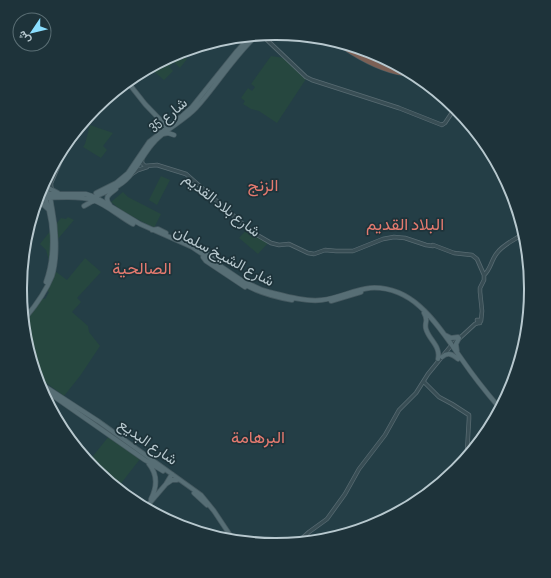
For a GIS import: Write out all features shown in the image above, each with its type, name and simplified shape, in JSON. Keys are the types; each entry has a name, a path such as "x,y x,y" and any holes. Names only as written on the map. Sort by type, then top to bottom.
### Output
{"highway":[{"path":"354,54 374,64 394,71"}],"main road":[{"name":"شارع 35","path":"89,200 122,179 153,138 161,134 196,108 248,42"},
{"path":"132,86 145,104 169,128"},
{"path":"162,120 169,123 177,122 175,134 161,134 162,120"},
{"name":"شارع 35","path":"89,200 120,185 132,174 150,146 161,134"},
{"path":"114,208 109,204 107,199 109,194 120,185"},
{"path":"86,194 111,186"},
{"name":"شارع الشيخ سلمان","path":"46,196 86,194 89,200 114,208 152,230 158,230 185,241 250,284 282,300 315,303 339,299 363,291 378,291 392,294 416,306 424,313 450,345"},
{"path":"46,196 74,196 89,200 91,202 97,202"},
{"path":"46,196 61,196"},
{"path":"46,196 54,220"},
{"path":"46,196 43,203 51,211"},
{"path":"29,314 46,288 53,270 55,246 54,220 46,196"},
{"path":"28,309 44,287 50,269 52,246 51,211 56,201 61,196"},
{"name":"شارع الشيخ سلمان","path":"69,196 97,202 134,224 196,252 206,261 259,294 263,295 267,293 313,300 322,300 364,289 378,288 400,294 419,305 429,315 444,334 458,357 495,404"},
{"path":"266,287 267,293"},
{"path":"424,313 427,319 426,329 439,351 440,358 450,354 458,357"},
{"path":"444,334 451,338 458,337 456,344 458,357"},
{"name":"شارع البديع","path":"48,389 98,421 195,494 206,505 228,533"},
{"name":"شارع البديع","path":"51,394 145,460 186,484 205,499 223,523 228,533"},
{"path":"145,460 153,470 156,479 156,488 149,503"},
{"path":"166,484 170,474"},
{"path":"151,499 170,474"},
{"path":"150,503 166,484 172,480 177,480"}],"street":[{"path":"269,40 309,79 443,124 451,113"},
{"name":"شارع بلاد القديم","path":"142,158 142,162 146,167 155,165 187,175 252,232 274,244 289,244 312,254 325,250 353,251 383,239 393,237 405,238 442,248 454,253 474,256 484,275"},
{"path":"132,174 141,169 155,165"},
{"path":"46,196 51,188 51,183"},
{"path":"305,535 327,519 346,494 359,469 385,435 399,410 424,382 450,345 479,321 482,311 480,292 484,275 489,269 497,253 518,237"},
{"path":"424,382 439,397 469,415 468,446"}],"green space":[{"path":"271,56 285,58 306,79 277,123 259,111 251,109 243,104 245,101 241,98 248,88 252,91 255,87 251,84"},
{"path":"186,57 187,59 180,68 174,62"},
{"path":"174,62 169,67 173,71 164,80 155,72"},
{"path":"90,125 113,133 103,146 107,150 101,158 83,147"},
{"path":"161,176 170,180 157,205 149,200"},
{"path":"123,192 128,197 161,214 154,228 122,211 111,202"},
{"path":"68,217 74,220 57,240 56,224 61,218 66,219"},
{"path":"247,229 268,243 258,254 239,238"},
{"path":"51,230 51,261 49,261 46,250 40,244"},
{"path":"85,258 101,272 77,298 81,302 72,312 88,326 89,332 100,346 80,376 64,396 45,382 35,353 29,316 42,298 45,299 49,292 45,290 55,271 67,280"},
{"path":"109,436 140,459 121,483 92,457"}],"district":[{"name":"الزنج","path":"263,185"},
{"name":"البلاد القديم","path":"405,224"},
{"name":"الصالحية","path":"142,268"},
{"name":"البرهامة","path":"258,437"}]}
